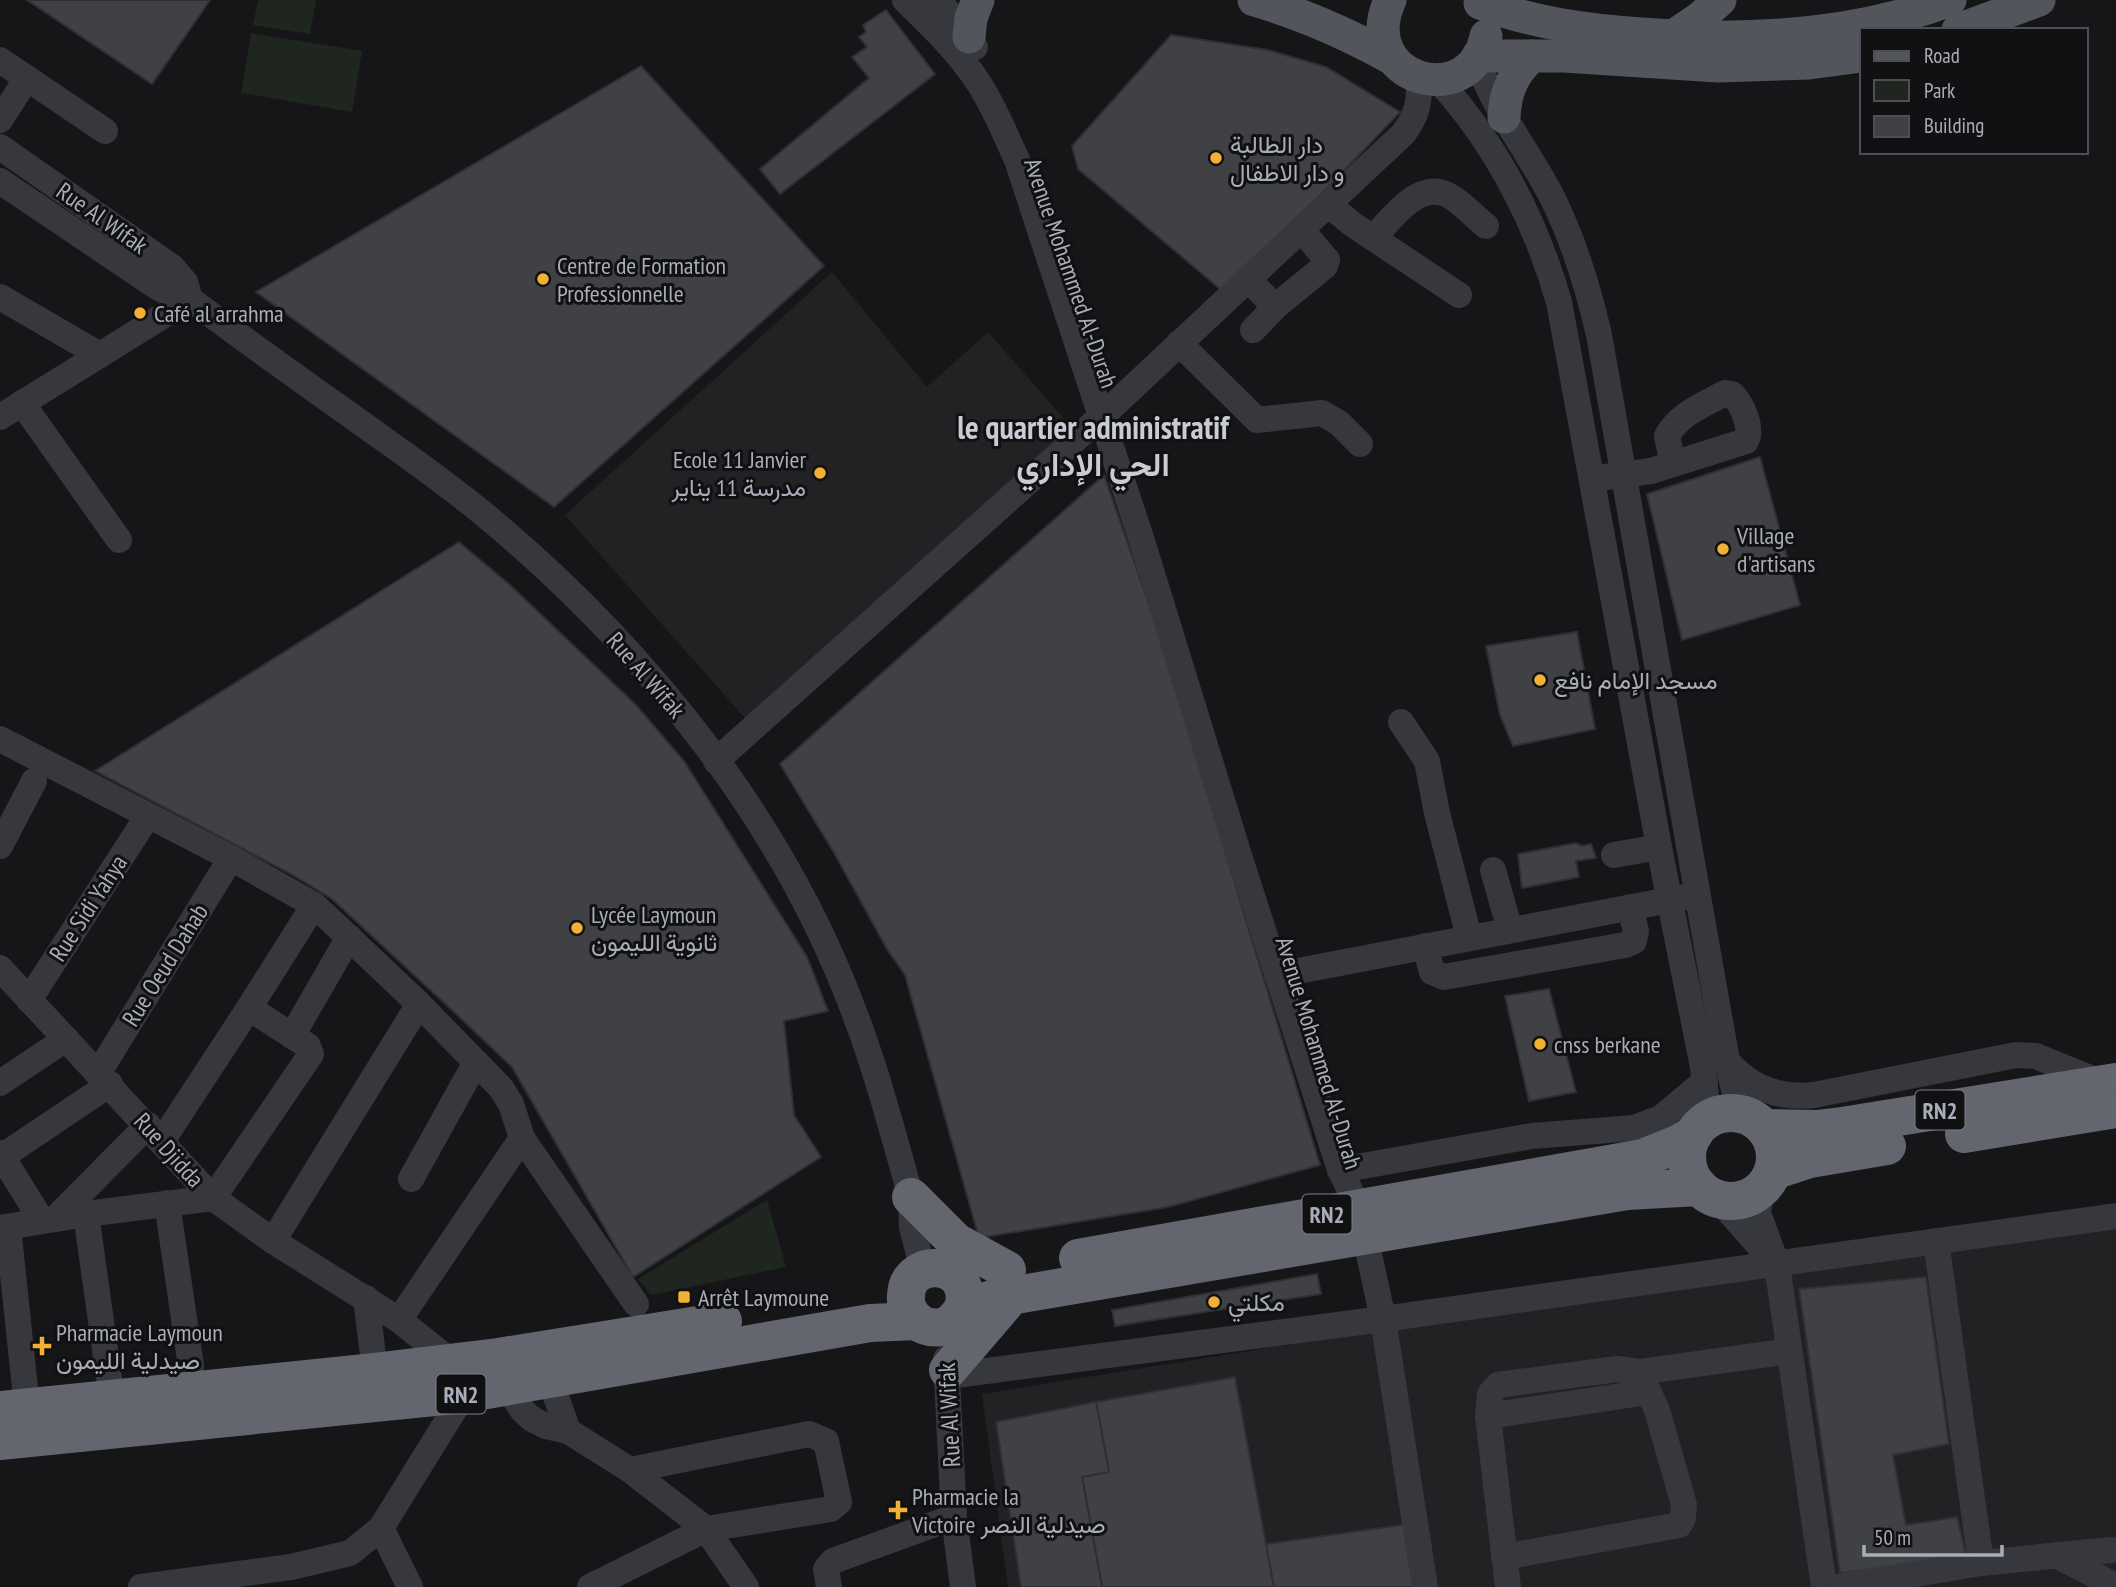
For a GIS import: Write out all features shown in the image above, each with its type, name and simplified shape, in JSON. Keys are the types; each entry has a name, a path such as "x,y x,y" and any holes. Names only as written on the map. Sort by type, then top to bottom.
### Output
{"highway":[{"name":"RN2","path":"0,1441 459,1378 542,1351 874,1296 933,1274 972,1275 1009,1283 1362,1222 1643,1158 1670,1148 1722,1115 1803,1129 2112,1091"},
{"name":"RN2","path":"1362,1222 1628,1191 1708,1193 1740,1200 1767,1180 1828,1155 2112,1091"},
{"path":"1754,1122 1774,1148 1767,1180"},
{"path":"1698,1129 1688,1155 1688,1167 1708,1193"},
{"path":"911,1197 956,1242 1009,1283 948,1373"},
{"path":"933,1274 965,1292 940,1320 907,1307 905,1299 933,1274"},
{"name":"RN2","path":"13,1408 375,1372 459,1378 506,1387 870,1323 940,1320 985,1301 1009,1283"}],"main road":[{"path":"969,37 971,18 978,0"},
{"path":"1254,0 1335,29 1416,72 1459,74 1477,58 1483,48 1487,30 1479,1"},
{"path":"1390,0 1382,23 1386,48 1416,72"},
{"path":"1672,37 1720,0"},
{"path":"1479,1 1552,25 1672,37 1722,52 1785,35 1833,30 1904,15 1951,0"},
{"path":"1963,28 2039,0"},
{"path":"1477,58 1722,52 1809,63 1860,56"},
{"path":"1504,117 1511,83 1516,73 1532,56"}],"street":[{"name":"Avenue Mohammed Al-Durah","path":"905,0 963,60 993,108 1017,160 1108,410"},
{"name":"Avenue Mohammed Al-Durah","path":"937,0 969,37 1009,104 1034,159 1060,233 1108,410 1348,1169 1383,1319 1425,1587"},
{"path":"1722,52 1733,0"},
{"path":"1477,58 1504,117 1537,169 1553,201 1580,266 1599,335 1727,1061 1734,1089 1754,1122"},
{"path":"0,60 105,131"},
{"path":"716,761 1108,410 1403,134 1419,102 1416,72"},
{"path":"1416,72 1477,127 1520,198 1549,266 1565,326 1659,847 1705,1081 1706,1096 1698,1129"},
{"path":"0,121 27,78"},
{"name":"Rue Al Wifak","path":"0,147 173,267 185,282 190,299"},
{"name":"Rue Al Wifak","path":"0,181 157,287 178,297 190,299 456,492 502,529 562,584 627,652 716,761 756,819 825,943 853,1007 876,1074 911,1197 939,1249 933,1274"},
{"path":"1374,238 1419,195 1430,192 1444,192 1486,226"},
{"path":"1328,204 1352,224 1459,295"},
{"path":"1253,330 1275,307 1325,266 1328,260 1301,229"},
{"path":"1248,279 1275,307"},
{"path":"0,297 100,355"},
{"path":"0,417 190,299"},
{"path":"1179,343 1257,420 1322,413 1339,423 1360,444"},
{"path":"1594,480 1651,471 1674,464 1746,441 1749,435 1747,422 1732,394 1725,393 1685,415 1672,427 1667,436 1674,464"},
{"path":"22,403 119,540"},
{"path":"1701,407 1718,450"},
{"path":"1401,722 1427,761 1437,813 1469,937"},
{"path":"0,739 40,772 147,817 231,858 314,905 419,1004 501,1088 511,1104 522,1138 636,1304"},
{"path":"0,804 40,772"},
{"path":"0,846 40,772"},
{"name":"Rue Sidi Yahya","path":"11,987 147,817"},
{"path":"1614,855 1659,847"},
{"name":"Rue Oeud Dahab","path":"104,1078 231,858"},
{"path":"1493,870 1510,930"},
{"path":"1286,972 1698,895"},
{"path":"48,1220 155,1133 249,1008 314,905"},
{"path":"1425,946 1432,972 1444,977 1625,945 1634,941 1636,936 1630,907"},
{"path":"292,1036 348,937"},
{"name":"Rue Djidda","path":"11,987 104,1078 214,1198 273,1241 398,1320 459,1378"},
{"path":"273,1241 419,1004"},
{"path":"13,1408 4,1227 214,1198 311,1054 308,1046 249,1008"},
{"path":"0,1083 66,1039"},
{"path":"1727,1061 1747,1081 1773,1093 1787,1096 1814,1095 2017,1055 2036,1056 2112,1091"},
{"path":"411,1180 475,1062"},
{"path":"48,1220 1,1156 104,1078"},
{"path":"1348,1169 1532,1136 1633,1128 1661,1118 1705,1081"},
{"path":"398,1320 522,1138"},
{"path":"1767,1180 1758,1213 1777,1265 1824,1587"},
{"path":"1708,1193 1777,1265"},
{"path":"167,1203 191,1366"},
{"path":"86,1214 109,1378"},
{"path":"948,1373 1383,1319 2116,1216"},
{"path":"1936,1241 1981,1563"},
{"path":"366,1298 375,1372"},
{"name":"Rue Al Wifak","path":"940,1320 948,1373 954,1517 963,1587"},
{"path":"1508,1587 1488,1416 1789,1351"},
{"path":"141,1587 291,1567 350,1553 381,1528 459,1378"},
{"path":"550,1378 568,1431"},
{"path":"1504,1556 1679,1525 1683,1518 1684,1505 1657,1410 1644,1382"},
{"path":"506,1387 523,1412 532,1419 546,1426 568,1431 630,1470 706,1529 746,1587"},
{"path":"590,1587 706,1529 836,1507 839,1503 826,1441 814,1435 802,1435 630,1470"},
{"path":"829,1587 825,1569 833,1561 954,1517"},
{"path":"381,1528 410,1587"},
{"path":"1837,1587 1981,1563 2113,1547"},
{"path":"2110,1584 2106,1560 2113,1547"},
{"path":"2056,1555 2110,1584"}],"shaded area":[{"name":"Ecole 11 Janvier مدرسة 11 يناير","path":"832,272 927,387 988,332 1074,430 752,726 565,515"},
{"path":"2116,1211 2116,1587 1008,1587 982,1394"}],"green space":[{"path":"258,0 316,0 310,34 253,25"},
{"path":"251,33 362,51 352,112 241,93"},
{"path":"767,1200 786,1267 651,1295 638,1279"}],"building":[{"path":"27,0 210,0 152,84"},
{"path":"886,10 935,74 780,194 760,169 869,78 852,57 867,47 859,37 866,32 863,25"},
{"name":"دار الطالبة و دار الاطفال","path":"1171,35 1268,50 1326,67 1400,112 1226,294 1078,169 1072,146"},
{"name":"Centre de Formation Professionnelle","path":"641,66 824,266 554,507 256,292"},
{"name":"Village d'artisans","path":"1760,457 1800,605 1682,640 1647,494"},
{"path":"1104,475 1161,639 1320,1165 1168,1207 979,1238 905,975 887,949 833,851 780,764"},
{"name":"Lycée Laymoun ثانوية الليمون","path":"459,542 510,585 636,705 684,761 807,957 828,1011 784,1021 794,1115 821,1157 633,1277 512,1067 453,1011 332,899 293,875 95,771"},
{"name":"مسجد الإمام نافع","path":"1577,632 1595,729 1513,746 1500,715 1486,646"},
{"path":"1576,843 1582,846 1591,844 1596,858 1576,861 1579,877 1522,888 1518,854"},
{"name":"cnss berkane","path":"1549,989 1576,1092 1529,1101 1505,996"},
{"name":"مكلتي","path":"1317,1274 1321,1294 1115,1326 1112,1310"},
{"path":"1926,1277 1949,1444 1893,1455 1906,1525 1957,1517 1967,1559 1840,1573 1799,1289"},
{"path":"1235,1377 1274,1587 1102,1587 1082,1477 1109,1472 1096,1402"},
{"path":"1096,1402 1109,1472 1082,1477 1102,1587 1021,1587 996,1422"},
{"path":"1409,1524 1418,1587 1274,1587 1266,1544"}],"place":[{"name":"دار الطالبة و دار الاطفال","path":"1216,158"},
{"name":"Centre de Formation Professionnelle","path":"543,279"},
{"name":"Café al arrahma","path":"140,313"},
{"name":"Ecole 11 Janvier مدرسة 11 يناير","path":"820,473"},
{"name":"Village d'artisans","path":"1723,549"},
{"name":"مسجد الإمام نافع","path":"1540,680"},
{"name":"Lycée Laymoun ثانوية الليمون","path":"577,928"},
{"name":"cnss berkane","path":"1540,1044"},
{"name":"Arrêt Laymoune","path":"684,1297"},
{"name":"مكلتي","path":"1214,1302"},
{"name":"Pharmacie Laymoun صيدلية الليمون","path":"42,1346"},
{"name":"Pharmacie la Victoire صيدلية النصر","path":"898,1510"}],"district":[{"name":"le quartier administratif الحي الإداري","path":"1093,446"}]}
